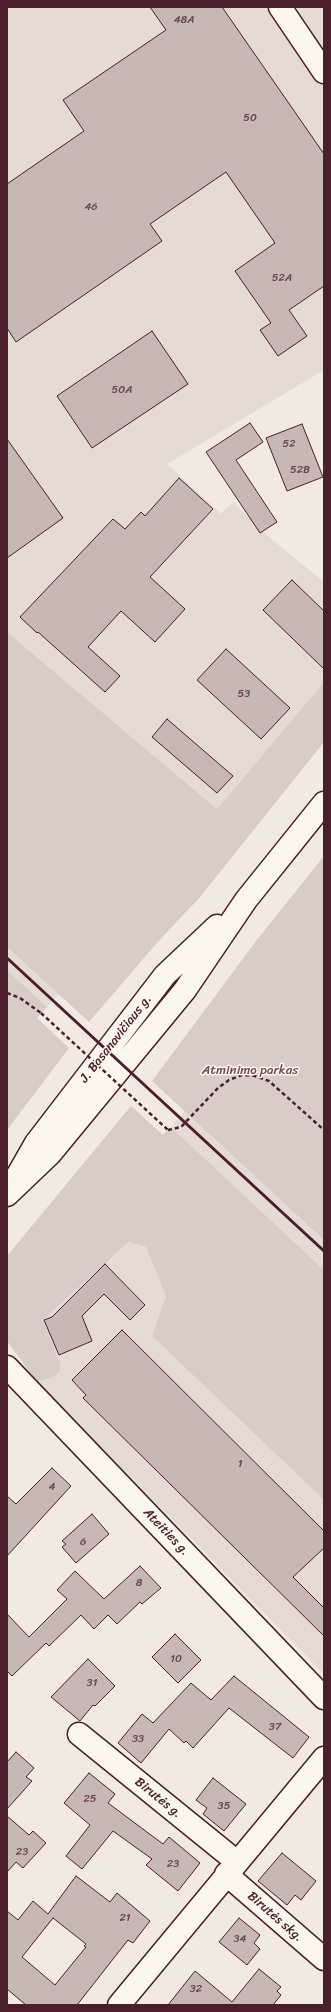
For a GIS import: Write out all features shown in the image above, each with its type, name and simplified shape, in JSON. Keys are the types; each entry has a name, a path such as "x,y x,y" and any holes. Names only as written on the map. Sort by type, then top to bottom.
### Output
{"street":[{"path":"280,7 324,72"},
{"name":"J. Basanavičiaus g.","path":"7,1195 50,1154 180,996 246,900 324,803"},
{"name":"Ateities g.","path":"7,1367 324,1698"},
{"name":"Birutės g.","path":"79,1734 232,1868"},
{"path":"119,2005 324,1758"},
{"name":"Birutės skg.","path":"232,1868 324,1959"}],"path":[{"path":"7,993 20,998 41,1013 168,1130 181,1127 218,1088 229,1080 242,1075 255,1076 269,1081 324,1130"}],"shaded area":[{"path":"7,7 324,7 324,370 167,464 221,514 233,502 270,538 324,582 324,682 217,809 7,632"},
{"path":"7,947 59,994 47,1007 7,970"},
{"path":"185,1111 324,1240 324,1270 171,1127"},
{"path":"130,1242 146,1247 166,1296 152,1336 324,1500 324,1674 37,1382 52,1378 60,1362 43,1320"}],"green space":[{"path":"7,632 217,809 324,682 324,742 200,897 156,944 89,1022 7,947"},
{"name":"Atminimo parkas","path":"324,856 324,1240 152,1081 256,941"},
{"path":"7,970 47,1007 37,1018 69,1048 7,1130"},
{"path":"131,1106 163,1135 171,1127 324,1270 324,1500 152,1336 166,1296 146,1247 129,1242 43,1320 60,1362 60,1371 52,1378 37,1382 7,1341 7,1256"}],"building":[{"path":"150,7 222,7 324,154 324,286 289,310 307,336 278,356 260,330 271,323 235,271 275,243 226,172 150,224 162,241 16,342 7,328 7,184 84,131 63,100 166,30"},
{"path":"152,331 188,384 92,448 57,396"},
{"path":"250,423 263,442 236,460 277,522 260,533 206,452"},
{"path":"302,424 323,477 287,491 266,438"},
{"path":"7,439 63,518 7,558"},
{"path":"179,478 213,509 150,577 185,609 155,642 121,611 88,647 120,676 105,692 20,617 113,519 125,529 141,512 145,516"},
{"path":"292,580 324,611 324,669 263,610"},
{"path":"226,649 290,708 261,739 197,680"},
{"path":"167,719 233,776 217,793 152,737"},
{"path":"105,1264 145,1305 130,1320 104,1294 82,1316 92,1341 59,1355 44,1320 52,1317"},
{"path":"122,1330 324,1531 324,1548 293,1577 324,1608 324,1636 83,1398 86,1395 72,1380"},
{"path":"52,1468 71,1486 7,1556 7,1496 16,1504"},
{"path":"92,1514 109,1534 76,1563 62,1547 66,1544 62,1541"},
{"path":"140,1566 161,1588 142,1604 140,1602 117,1624 108,1615 94,1629 81,1615 49,1646 46,1643 12,1676 7,1671 7,1614 29,1637 67,1599 57,1590 75,1571 104,1599"},
{"path":"175,1634 201,1660 178,1683 152,1657"},
{"path":"88,1659 115,1686 95,1706 93,1705 80,1721 51,1697"},
{"path":"234,1676 309,1737 293,1758 229,1708 193,1748 186,1741 184,1743 169,1729 141,1763 118,1743 142,1714 153,1723 191,1683 211,1700"},
{"path":"16,1752 34,1768 26,1777 32,1781 7,1809 7,1762"},
{"path":"89,1773 115,1794 108,1803 163,1844 169,1837 200,1863 178,1891 146,1865 152,1859 113,1831 82,1869 66,1856 90,1825 64,1803"},
{"path":"213,1778 246,1804 224,1831 203,1814 207,1808 196,1800"},
{"path":"7,1816 29,1835 33,1831 46,1843 23,1868 16,1862 7,1872"},
{"path":"282,1853 316,1881 301,1900 295,1895 287,1905 258,1881"},
{"path":"76,1876 110,1902 117,1893 150,1921 133,1943 128,1940 77,2005 26,2005 7,1989 7,1911 18,1920 33,1901 48,1914","holes":["53,1918 86,1944 84,1946 86,1947 55,1985 22,1957"]},
{"path":"239,1918 260,1935 254,1943 260,1949 247,1965 219,1942"},
{"path":"259,1969 281,1987 277,1991 281,1995 273,2005 168,2005 195,1971 232,2002"}],"railway":[{"path":"7,958 324,1251"}]}
